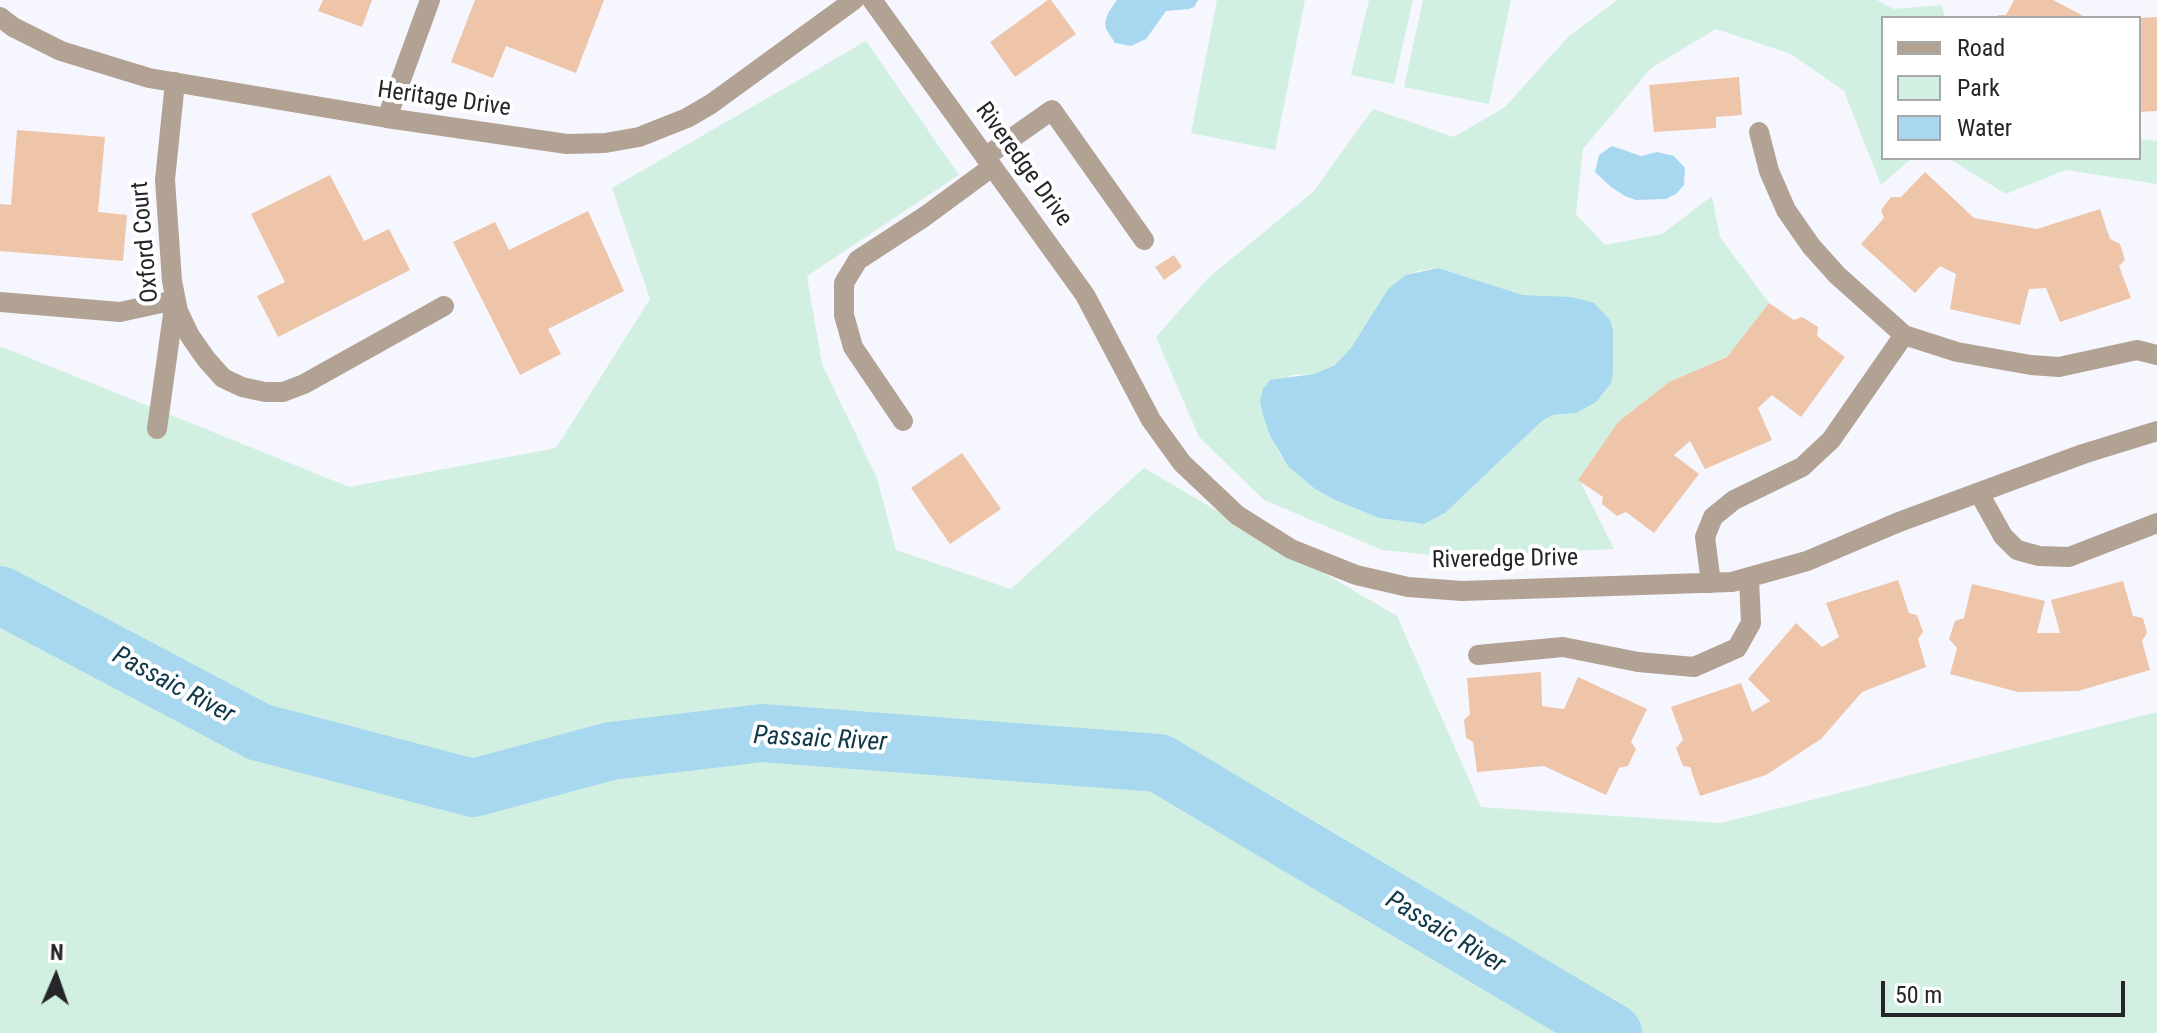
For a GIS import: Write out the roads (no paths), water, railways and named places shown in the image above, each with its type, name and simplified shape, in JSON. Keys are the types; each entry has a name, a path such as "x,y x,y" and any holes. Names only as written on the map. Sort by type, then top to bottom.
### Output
{"street":[{"path":"387,118 430,0"},
{"name":"Heritage Drive","path":"0,17 13,27 89,62 175,82 387,118 567,144 605,143 662,130 711,104 854,0"},
{"name":"Riveredge Drive","path":"872,0 1085,295 1151,420 1182,463 1237,515 1291,549 1356,575 1408,587 1462,591 1711,583 1749,578 1807,561 1899,522 2083,454 2157,431"},
{"name":"Oxford Court","path":"175,82 165,180 166,226 175,300 190,336 223,378 242,387 283,392 304,384 444,306"},
{"path":"903,421 853,347 844,315 844,283 858,260 924,217 1052,110 1144,240"},
{"path":"1759,132 1769,171 1786,210 1811,246 1837,275 1904,335 1998,361 2059,367 2137,350 2157,355"},
{"path":"0,302 120,312 175,300 157,429"},
{"path":"1711,583 1705,537 1713,517 1734,500 1802,467 1831,440 1904,335"},
{"path":"1979,493 2003,536 2017,550 2039,556 2069,557 2157,523"},
{"path":"1478,655 1563,647 1638,662 1694,667 1737,648 1751,623 1749,578"}],"water":[{"path":"1117,0 1198,0 1189,9 1166,11 1146,39 1131,46 1115,43 1106,29 1108,13"},
{"path":"1612,146 1641,156 1657,152 1674,156 1685,168 1684,185 1666,199 1636,200 1625,196 1595,172 1599,155"},
{"path":"1438,268 1523,295 1571,297 1594,303 1610,320 1613,330 1611,383 1596,402 1576,413 1553,415 1542,421 1445,513 1424,524 1379,518 1315,489 1288,466 1270,436 1263,415 1260,402 1263,389 1270,380 1314,374 1335,365 1351,348 1388,289 1406,275"}],"waterway":[{"name":"Passaic River","path":"0,595 259,732 473,788 611,751 762,733 1159,763 1613,1033"}]}
